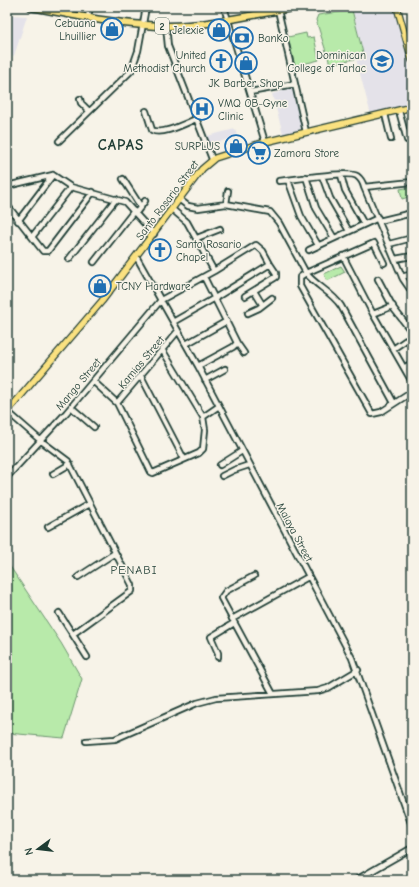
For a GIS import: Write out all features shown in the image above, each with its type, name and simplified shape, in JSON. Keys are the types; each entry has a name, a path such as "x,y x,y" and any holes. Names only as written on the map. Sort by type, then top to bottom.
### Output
{"highway":[{"name":"2","path":"31,7 88,17 166,26 196,24 297,7"}],"main road":[{"path":"397,7 412,60"},
{"name":"Santo Rosario Street","path":"7,412 81,327 137,258 202,169 212,159 265,142 412,107"}],"street":[{"path":"88,17 90,7"},
{"path":"59,141 131,71 138,51 146,7"},
{"path":"224,7 265,142"},
{"path":"278,10 306,132"},
{"path":"166,26 168,46 212,159"},
{"path":"250,92 295,84"},
{"path":"80,99 81,103 89,111"},
{"path":"146,111 152,130 155,132 171,130 196,119"},
{"path":"399,111 407,140"},
{"path":"385,114 391,139"},
{"path":"18,221 53,175"},
{"path":"7,186 53,175 71,186 124,202 154,234"},
{"path":"341,175 345,190 364,224"},
{"path":"279,181 306,177 356,175 364,187 402,277 412,292"},
{"path":"322,176 330,198 349,231"},
{"path":"306,177 316,208 334,238"},
{"path":"123,179 141,207"},
{"path":"288,180 301,216 318,245"},
{"path":"364,187 412,182"},
{"path":"32,237 71,186"},
{"path":"226,204 228,191"},
{"path":"7,205 43,251 48,251 93,192"},
{"path":"69,259 116,199"},
{"path":"180,200 188,206 198,208 226,204 270,212 279,223 306,273 312,280 334,296 341,306 394,403"},
{"path":"94,262 145,201"},
{"path":"173,210 184,218 197,238 214,271"},
{"path":"309,250 364,224 412,213"},
{"path":"197,238 220,229"},
{"path":"388,244 412,238"},
{"path":"384,263 374,243 306,273 300,278 300,286 369,411 375,415 412,392"},
{"path":"161,300 204,277 256,245 263,251 276,273 276,277 245,296"},
{"path":"343,256 392,349 412,382"},
{"path":"395,259 412,256"},
{"name":"Malaya Street","path":"137,258 198,366 358,670 412,826"},
{"path":"173,322 270,264"},
{"path":"402,277 412,274"},
{"path":"204,277 237,343 244,352"},
{"path":"378,279 393,306 412,332"},
{"path":"254,291 262,304"},
{"path":"248,313 259,308 262,304 272,298"},
{"name":"Mango Street","path":"7,478 71,407 161,300"},
{"path":"373,314 393,306"},
{"path":"186,344 227,321"},
{"name":"Kamias Street","path":"118,403 163,351 178,331"},
{"path":"392,349 406,340"},
{"path":"198,366 233,347 237,343"},
{"path":"93,381 118,403 151,472 153,473 203,449 205,430 203,417 163,351"},
{"path":"404,368 412,363"},
{"path":"205,380 224,369"},
{"path":"141,376 184,459"},
{"path":"203,417 218,406"},
{"path":"71,407 94,427"},
{"path":"7,412 40,440 63,456 70,464 89,504 130,581 132,591 73,634"},
{"path":"220,465 242,451"},
{"path":"53,474 70,464"},
{"path":"222,476 249,465"},
{"path":"48,528 89,504"},
{"path":"78,577 115,553"},
{"path":"254,576 226,591 222,595 223,602 273,694"},
{"path":"218,657 218,653 210,637 233,621 308,577"},
{"path":"58,614 88,657"},
{"path":"86,741 114,739 197,703 216,698 318,691 328,688 358,670"},
{"path":"356,880 412,848"}],"shaded area":[{"name":"Dominican College of Tarlac","path":"352,7 393,7 412,77 412,104 371,115 356,59 364,57"},
{"path":"10,15 27,16 14,56 7,55 7,24"},
{"path":"293,88 304,132 284,137 272,94"},
{"path":"235,129 237,136 210,145 207,136"}],"green space":[{"path":"352,10 364,57 330,64 316,20 318,15"},
{"path":"306,33 307,38 314,37 319,60 295,66 288,37"},
{"path":"412,187 412,196 402,199 400,189"},
{"path":"341,266 345,272 327,281 324,274"},
{"path":"9,565 61,643 82,679 64,738 7,733 7,567"}],"place":[{"name":"Cebuana Lhuillier","path":"112,29"},
{"name":"Jelexie","path":"219,30"},
{"name":"BanKo","path":"242,38"},
{"name":"United Methodist Church","path":"221,61"},
{"name":"Dominican College of Tarlac","path":"382,61"},
{"name":"JK Barber Shop","path":"246,63"},
{"name":"VMQ OB-Gyne Clinic","path":"202,109"},
{"name":"SURPLUS","path":"236,146"},
{"name":"Zamora Store","path":"259,153"},
{"name":"Santo Rosario Chapel","path":"160,250"},
{"name":"TCNY Hardware","path":"100,286"}],"district":[{"name":"CAPAS","path":"121,145"},
{"name":"PENABI","path":"134,570"}]}
